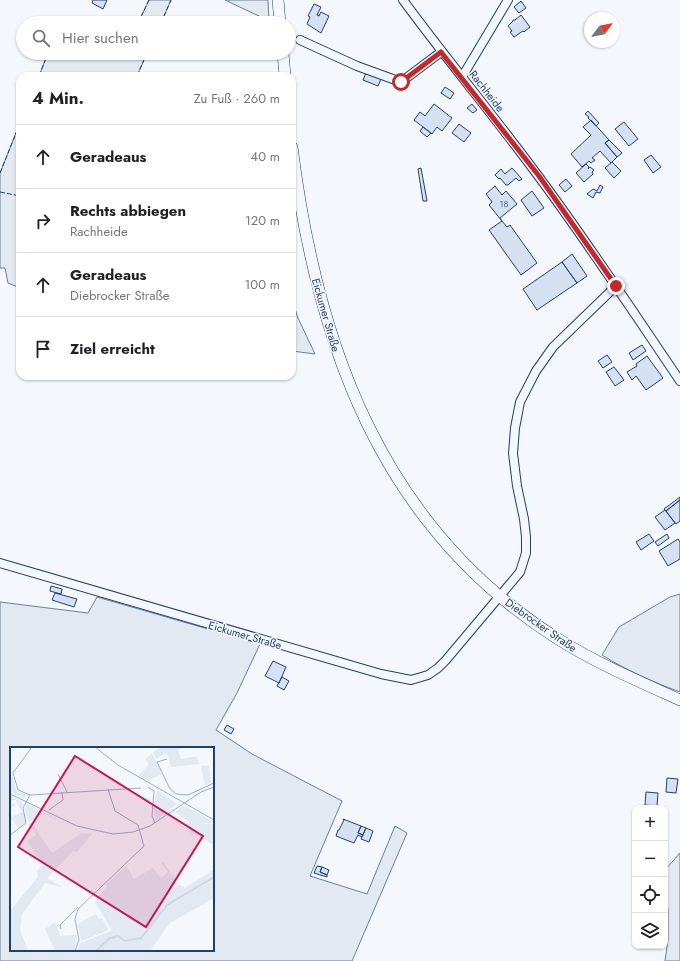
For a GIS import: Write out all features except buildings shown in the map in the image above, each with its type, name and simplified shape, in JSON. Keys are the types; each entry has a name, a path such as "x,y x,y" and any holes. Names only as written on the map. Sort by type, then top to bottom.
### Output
{"main road":[{"path":"278,0 279,16"},
{"path":"284,60 285,72"},
{"name":"Eickumer Straße","path":"296,172 308,246 318,292 348,383 367,426 390,468 407,494 446,544 484,583 500,596"},
{"name":"Diebrocker Straße","path":"500,596 544,630 591,659 665,693 680,698"}],"street":[{"name":"Rachheide","path":"403,0 441,52 539,176 616,286"},
{"path":"462,78 508,0"},
{"path":"300,40 356,66 401,82 441,52"},
{"path":"616,286 680,381"},
{"name":"Diebrocker Straße","path":"500,596 520,572 526,553 524,519 517,486 513,447 520,402 530,383 553,347 616,286"},
{"name":"Eickumer Straße","path":"0,563 381,674 411,680 428,675 438,668 500,596"}],"shaded area":[{"path":"149,0 171,0 164,16 141,16"},
{"path":"225,0 268,0 269,16 259,16"},
{"path":"45,60 144,60 139,72 41,72"},
{"path":"16,133 16,286 8,283 5,268 0,268 0,173"},
{"path":"296,312 298,318 315,354 296,352"},
{"path":"680,594 680,692 621,666 602,655 619,627 670,597"},
{"path":"97,597 260,644 237,693 216,730 252,754 342,801 310,876 367,894 395,826 407,833 352,961 0,961 0,602 88,613"},
{"path":"680,853 680,961 665,961 667,949 668,949 668,867"}],"fence":[{"path":"141,16 149,0"},
{"path":"164,16 171,0"},
{"path":"41,72 45,60"},
{"path":"139,72 144,60"},
{"path":"0,173 16,133"},
{"path":"0,192 16,195"}],"route":[{"path":"401,82 441,52 539,176 616,286"}]}
